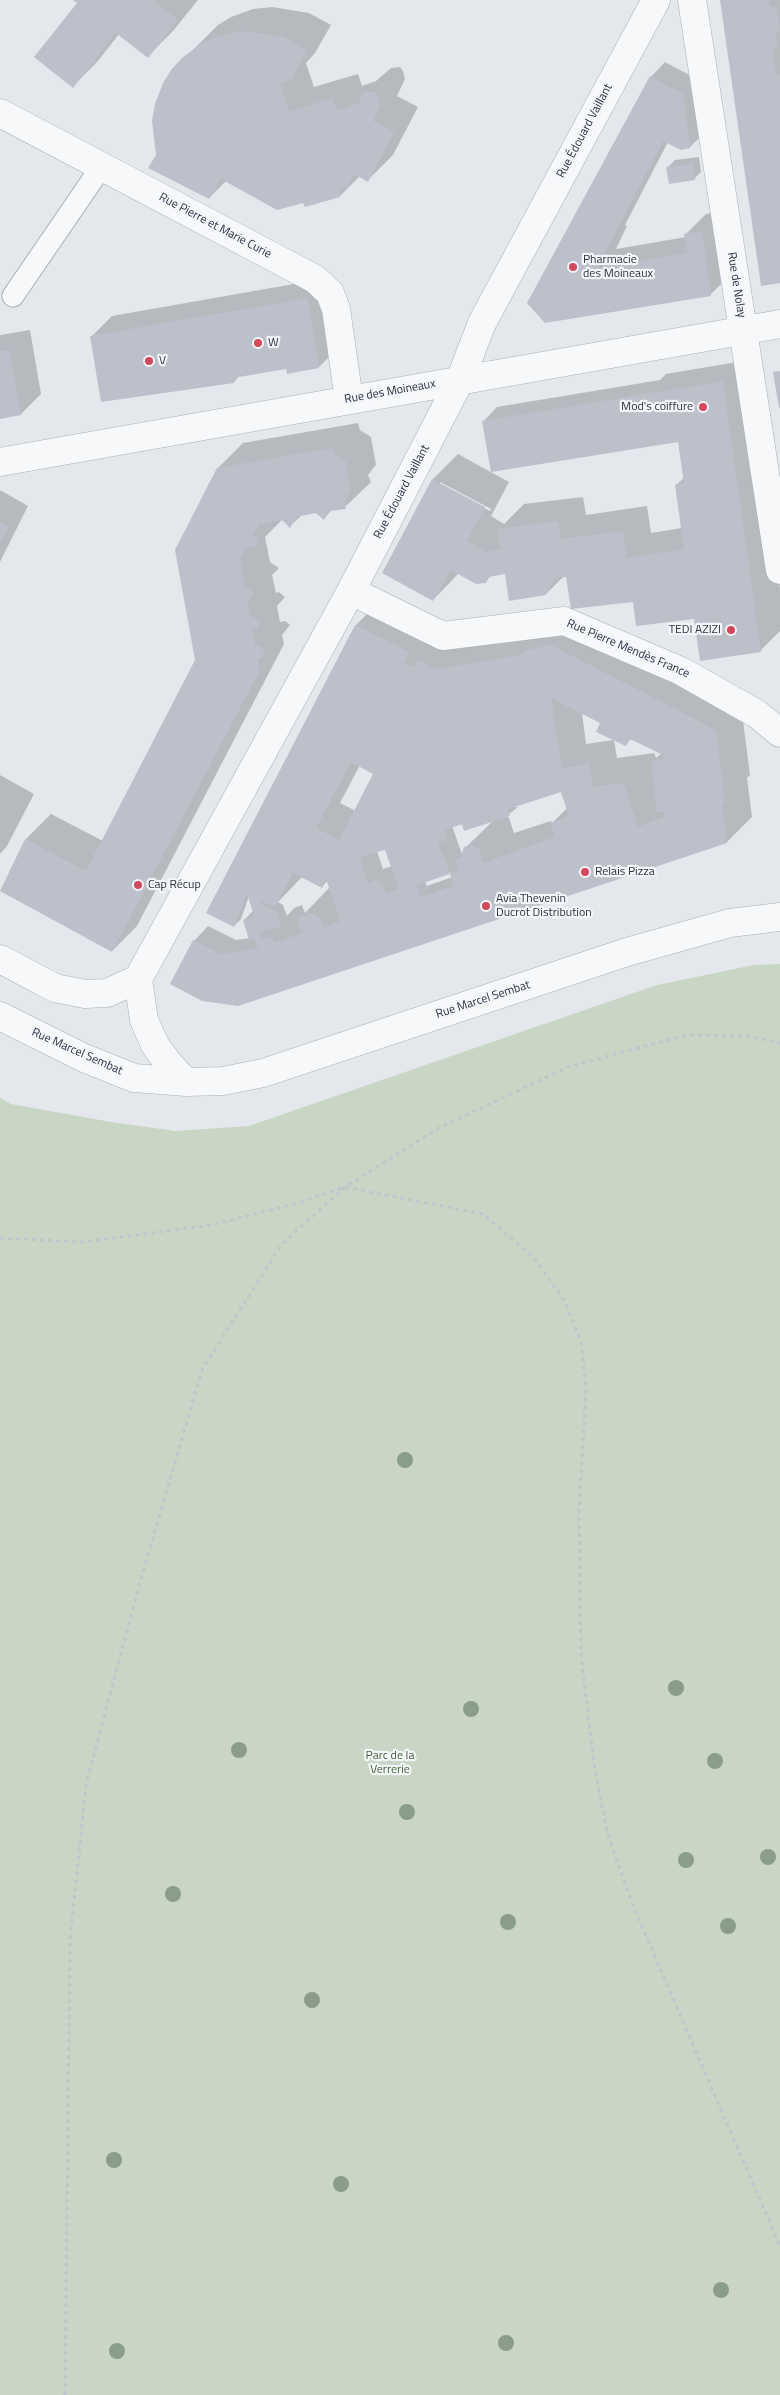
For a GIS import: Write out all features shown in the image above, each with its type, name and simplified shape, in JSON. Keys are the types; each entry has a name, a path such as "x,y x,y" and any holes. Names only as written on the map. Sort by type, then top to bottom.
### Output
{"street":[{"name":"Rue Édouard Vaillant","path":"138,979 350,591 460,380 482,323 656,0"},
{"name":"Rue de Nolay","path":"692,0 780,570"},
{"name":"Rue Pierre et Marie Curie","path":"0,113 315,279 330,293 336,309 349,400"},
{"name":"Rue des Moineaux","path":"0,462 780,324"},
{"name":"Rue Pierre Mendès France","path":"350,591 443,636 564,621 681,671 758,714 780,733"},
{"name":"Rue Marcel Sembat","path":"0,1016 84,1058 134,1078 186,1082 223,1081 263,1073 626,952 730,923 780,917"},
{"path":"0,959 55,988 85,994 107,993 138,979 144,1020 155,1045 186,1082"}],"lane":[{"path":"13,296 102,166"}],"path":[{"path":"65,2395 70,1941 86,1784 141,1579 202,1370 282,1244 345,1187 437,1130 568,1067 688,1035 748,1036 780,1043"},
{"path":"0,1238 82,1242 212,1225 298,1203 345,1187 483,1214 534,1258 564,1300 581,1342 586,1391 579,1510 581,1655 594,1764 607,1832 634,1906 780,2246"}],"green space":[{"name":"Parc de la Verrerie","path":"780,964 780,2395 0,2395 0,1098 11,1104 111,1122 176,1131 249,1126 657,985 754,965"}],"building":[{"path":"73,0 153,0 178,20 148,58 116,33 73,88 34,57 77,3"},
{"path":"720,0 769,0 769,7 777,6 780,31 775,32 778,47 772,48 776,74 780,74 780,283 761,286"},
{"path":"246,31 284,37 306,50 291,80 280,84 289,112 333,98 337,111 359,103 364,92 374,92 378,96 380,105 373,121 394,132 368,182 354,174 348,186 338,189 340,197 305,207 303,203 277,210 221,179 209,199 148,168 156,155 152,121 155,104 163,83 171,70 182,58 205,41 227,34"},
{"path":"650,76 683,94 690,148 681,150 663,141 597,268 688,253 684,234 702,231 711,296 545,323 527,303"},
{"path":"693,164 695,180 669,184 666,167"},
{"path":"308,298 319,368 287,374 286,369 233,378 234,383 101,402 90,336"},
{"path":"10,350 21,415 0,419 0,351"},
{"path":"780,371 780,408 779,408 773,372"},
{"path":"723,381 761,652 700,661 694,619 636,626 633,602 571,609 566,577 555,578 546,595 509,601 505,574 489,577 486,583 476,584 451,570 433,601 382,573 432,479 485,507 467,541 485,552 501,549 497,529 558,521 561,539 623,531 627,558 684,549 675,485 684,483 678,442 491,472 482,421"},
{"path":"333,448 336,455 346,462 351,491 344,501 346,509 330,511 324,520 316,513 296,517 290,528 282,520 259,524 253,535 257,538 258,545 246,549 240,559 245,587 255,593 247,601 251,617 254,617 260,623 257,628 252,629 255,646 259,645 265,650 261,658 257,659 260,670 112,952 0,891 25,839 86,871 195,660 175,550 217,468"},
{"path":"0,522 9,526 0,544"},
{"path":"355,625 410,652 403,663 414,667 418,660 436,669 521,655 523,651 551,645 716,730 725,801 722,804 727,843 238,1006 202,1001 170,984 193,940 221,954 258,948 254,939 249,940 243,920 254,916 247,893 234,927 206,913","holes":["551,698 600,723 596,732 626,746 630,739 663,755 663,759 651,761 657,812 664,812 664,817 638,827 623,783 593,787 589,764 562,768","351,762 373,774 339,840 316,828","561,792 569,816 551,823 555,837 483,863 479,849 472,845 464,847 461,857 455,859 459,870 450,874 438,842 447,840 445,830 462,824 464,831 510,816 508,809","385,850 399,889 386,893 382,884 376,880 368,883 360,857","293,873 322,888 326,879 340,921 323,927 320,917 310,913 297,918 302,933 274,943 271,936 262,939 260,932 281,926 277,912 261,904 262,901 275,907","450,874 453,886 421,897 417,885"]}],"place":[{"name":"Pharmacie des Moineaux","path":"573,267"},
{"name":"W","path":"258,343"},
{"name":"V","path":"149,361"},
{"name":"Mod's coiffure","path":"703,407"},
{"name":"TEDI AZIZI","path":"731,630"},
{"name":"Relais Pizza","path":"585,872"},
{"name":"Cap Récup","path":"138,885"},
{"name":"Avia Thevenin Ducrot Distribution","path":"486,906"}]}
